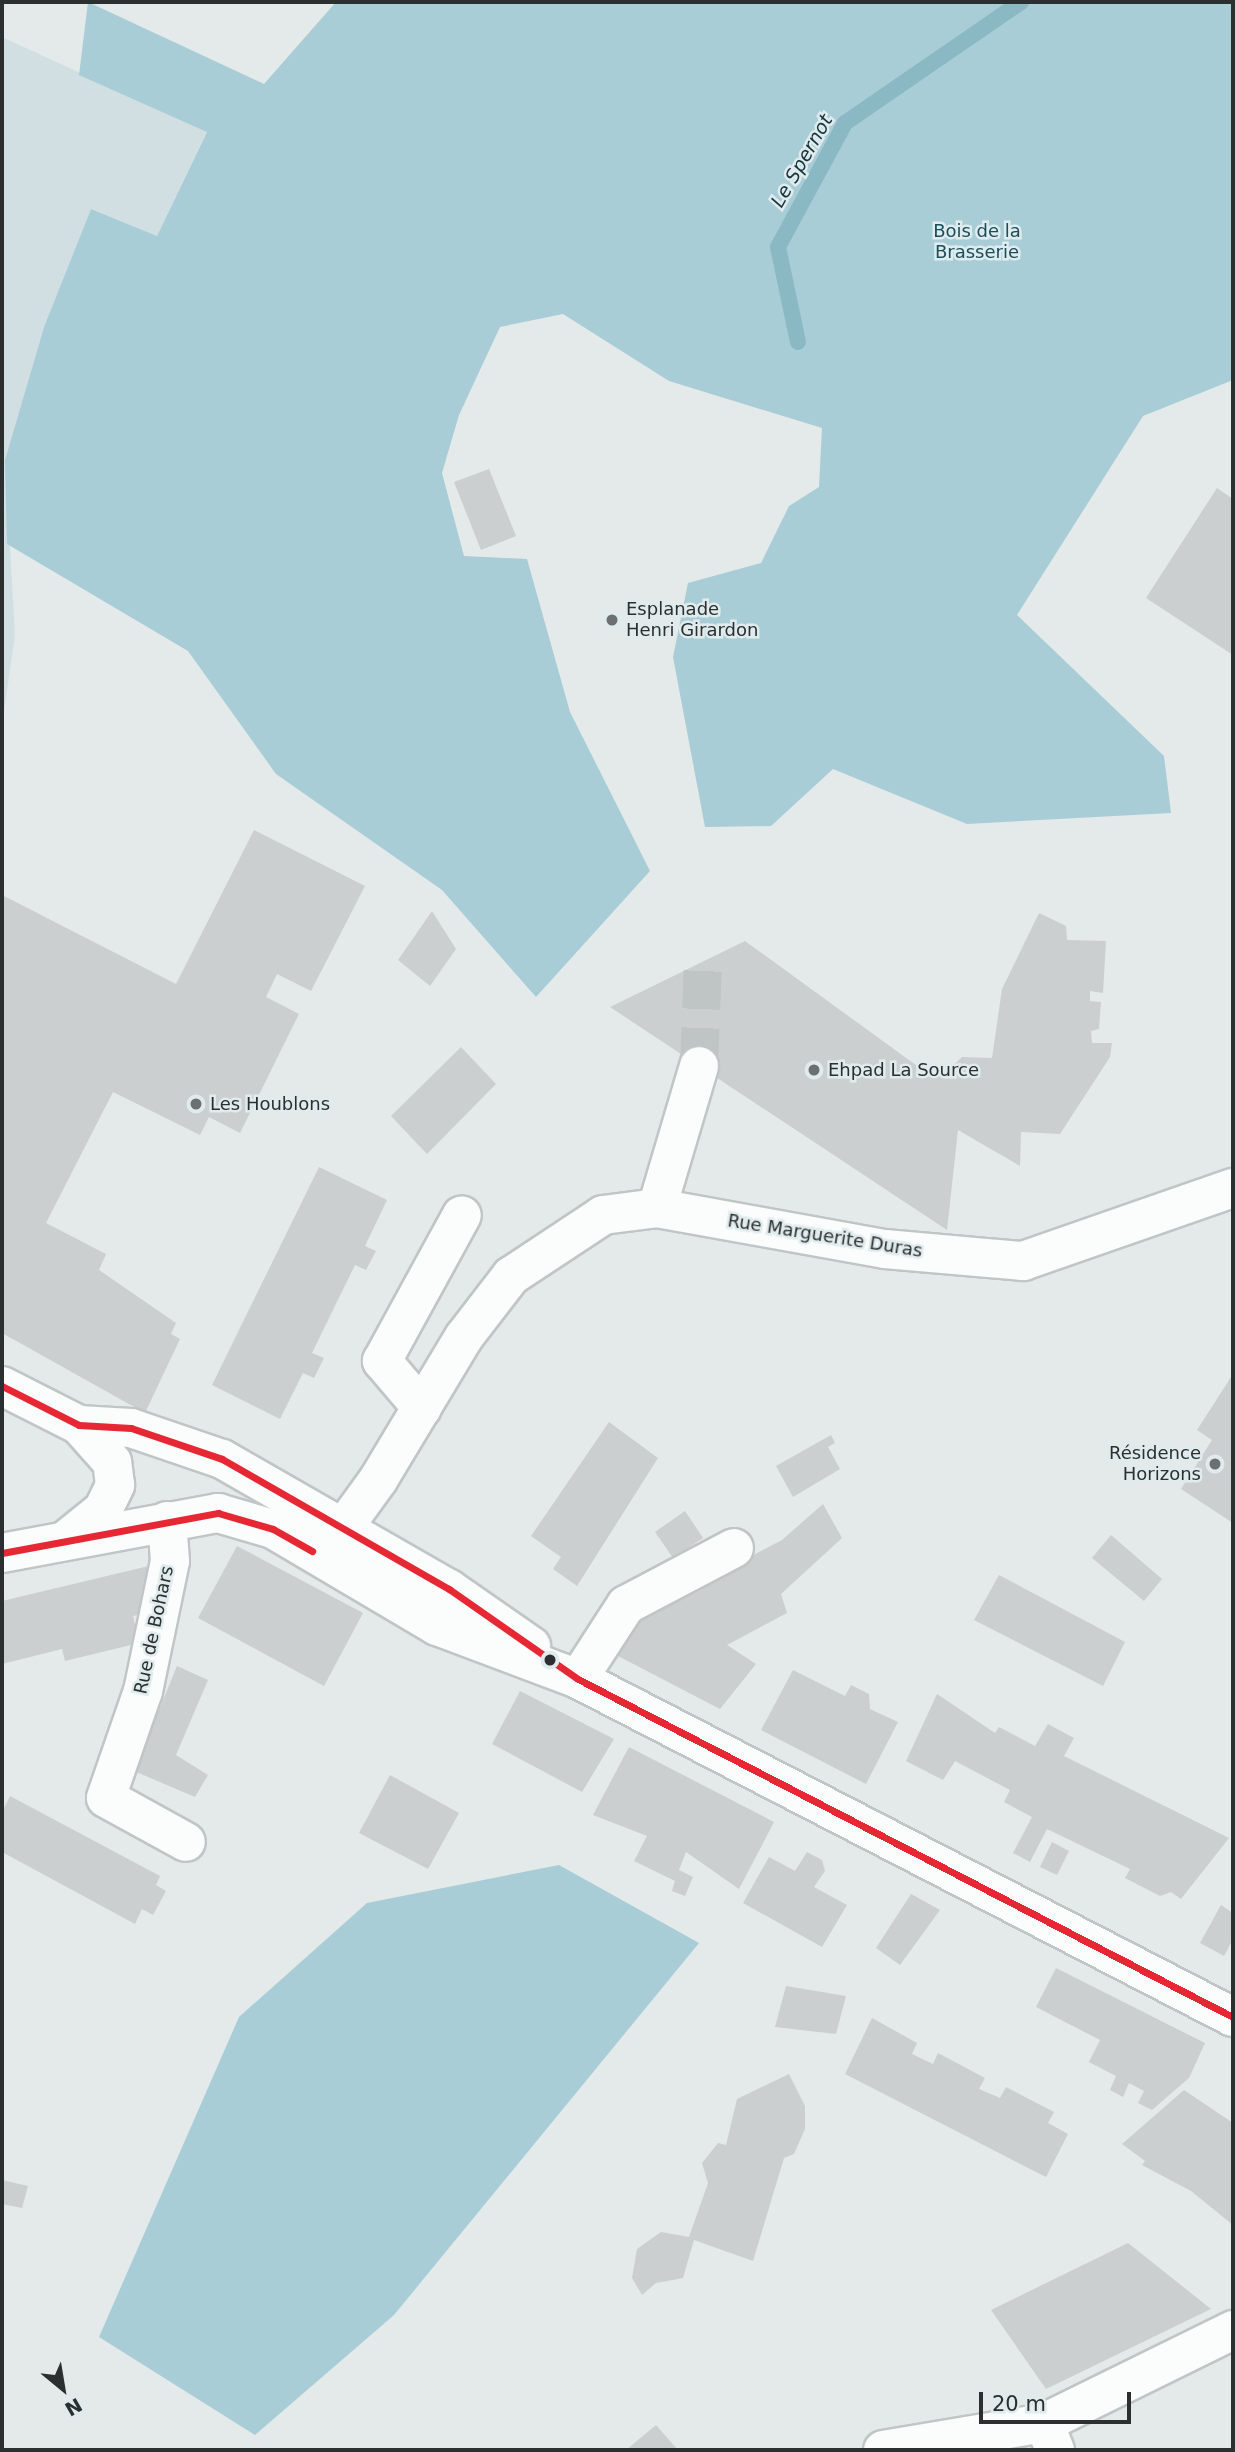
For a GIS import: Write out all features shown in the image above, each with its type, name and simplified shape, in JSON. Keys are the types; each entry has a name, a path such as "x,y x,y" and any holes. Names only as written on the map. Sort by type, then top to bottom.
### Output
{"street":[{"path":"657,1209 699,1066"},
{"name":"Rue Marguerite Duras","path":"333,1544 422,1408 464,1337 511,1276 603,1215 657,1209 885,1249 1023,1261 1233,1188"},
{"path":"422,1408 382,1361 462,1215"},
{"path":"2,1386 79,1425 112,1462 115,1485 103,1510 67,1539"},
{"path":"79,1425 131,1428 222,1459 437,1626 578,1679 1233,2017"},
{"path":"2,1553 218,1513 333,1544"},
{"name":"Rue de Bohars","path":"167,1521 170,1561 143,1691 106,1798 186,1842"},
{"path":"578,1679 626,1605 734,1548"},
{"path":"883,2450 1050,2437 1233,2330"}],"shaded area":[{"path":"2,37 207,131 157,236 91,209 44,327 5,460 15,635 2,725"}],"green space":[{"name":"Bois de la Brasserie","path":"88,2 264,84 336,2 1233,2 1233,380 1143,416 1017,615 1164,756 1171,813 967,824 833,769 771,826 705,827 673,657 688,583 761,563 789,506 819,487 822,428 669,381 563,314 500,327 459,415 442,473 464,556 527,559 570,712 650,871 536,997 442,890 276,774 188,651 7,544 5,460 44,327 91,209 157,236 207,132 79,75"},
{"path":"559,1865 699,1943 394,2315 255,2435 99,2337 239,2017 367,1903"}],"building":[{"path":"489,469 516,536 481,550 454,482"},
{"path":"1217,488 1233,499 1233,655 1146,598"},
{"name":"Les Houblons","path":"254,830 365,886 311,991 277,974 266,997 299,1014 240,1133 209,1117 200,1135 113,1092 46,1223 106,1254 99,1270 176,1323 171,1334 180,1339 145,1413 2,1333 2,895 176,984"},
{"path":"432,911 456,949 430,986 398,960"},
{"name":"Ehpad La Source","path":"1039,913 1066,926 1067,940 1106,941 1103,993 1090,991 1090,1001 1101,1002 1099,1029 1091,1031 1092,1043 1112,1043 1110,1057 1060,1134 1021,1132 1020,1166 958,1130 947,1230 610,1007 745,941 931,1076 942,1076 962,1057 992,1058 1002,989"},
{"path":"461,1047 496,1084 427,1154 391,1116"},
{"path":"319,1167 387,1200 365,1246 376,1251 366,1270 355,1265 312,1353 324,1358 314,1378 303,1373 280,1419 212,1385"},
{"name":"Résidence Horizons","path":"1231,1377 1233,1523 1181,1489 1212,1440 1197,1430"},
{"path":"609,1422 658,1458 577,1586 553,1569 561,1557 531,1536"},
{"path":"831,1435 835,1443 828,1447 840,1469 793,1497 776,1466"},
{"path":"823,1504 842,1538 781,1594 787,1613 727,1645 756,1664 720,1709 618,1656 637,1616 782,1540"},
{"path":"685,1511 703,1538 673,1558 655,1532"},
{"path":"1111,1535 1162,1579 1144,1601 1092,1558"},
{"path":"237,1546 363,1613 324,1686 198,1618"},
{"path":"153,1565 147,1613 133,1616 139,1643 65,1661 62,1649 2,1664 2,1601"},
{"path":"999,1575 1125,1642 1103,1686 974,1620"},
{"path":"177,1666 208,1680 176,1755 208,1775 195,1797 134,1771"},
{"path":"793,1670 845,1696 851,1685 869,1694 870,1709 898,1722 866,1784 761,1730"},
{"path":"520,1691 614,1739 582,1792 492,1744"},
{"path":"937,1694 995,1733 999,1727 1035,1746 1048,1724 1074,1738 1064,1756 1229,1838 1181,1899 1171,1892 1160,1896 1125,1878 1130,1869 1047,1829 1030,1862 1013,1853 1032,1817 1004,1802 1010,1790 955,1761 943,1780 906,1761"},
{"path":"629,1747 774,1822 739,1889 686,1852 679,1870 693,1877 685,1896 672,1891 675,1881 634,1861 647,1836 593,1815"},
{"path":"390,1775 459,1813 428,1869 359,1833"},
{"path":"10,1796 160,1876 156,1885 166,1891 153,1915 142,1909 135,1924 2,1852 2,1812"},
{"path":"1052,1842 1069,1851 1057,1875 1040,1867"},
{"path":"807,1852 822,1860 825,1871 814,1887 847,1905 822,1947 743,1903 769,1857 795,1871"},
{"path":"911,1894 940,1910 900,1965 876,1948"},
{"path":"1221,1905 1233,1913 1233,1939 1224,1956 1200,1943"},
{"path":"1056,1968 1205,2043 1189,2078 1152,2110 1138,2103 1144,2091 1129,2083 1123,2097 1110,2090 1116,2076 1089,2062 1100,2040 1036,2007"},
{"path":"786,1986 846,1996 836,2034 775,2027"},
{"path":"872,2018 917,2043 912,2054 933,2064 938,2053 985,2078 979,2089 1000,2098 1006,2087 1054,2112 1048,2123 1068,2134 1046,2177 845,2074"},
{"path":"789,2074 805,2106 805,2129 794,2154 784,2158 753,2261 694,2240 683,2278 656,2283 642,2295 632,2278 637,2249 661,2232 689,2237 708,2183 702,2163 718,2143 726,2145 737,2099"},
{"path":"1184,2090 1233,2123 1233,2225 1191,2191 1142,2165 1145,2161 1122,2144"},
{"path":"2,2180 28,2186 22,2208 2,2204"},
{"path":"1128,2243 1211,2309 1046,2389 991,2310"},
{"path":"656,2425 678,2450 626,2450"}],"waterway":[{"name":"Le Spernot","path":"798,342 778,247 845,123 1021,2"}],"tunnel":[{"path":"699,1066 703,962"}],"transit line":[{"path":"2,1386 79,1425 131,1428 222,1459 449,1589 578,1679 1233,2017"},
{"path":"2,1553 218,1513 273,1529 312,1551"}],"place":[{"name":"Esplanade Henri Girardon","path":"612,620"},
{"name":"Ehpad La Source","path":"814,1070"},
{"name":"Les Houblons","path":"196,1104"},
{"name":"Résidence Horizons","path":"1215,1464"}]}
